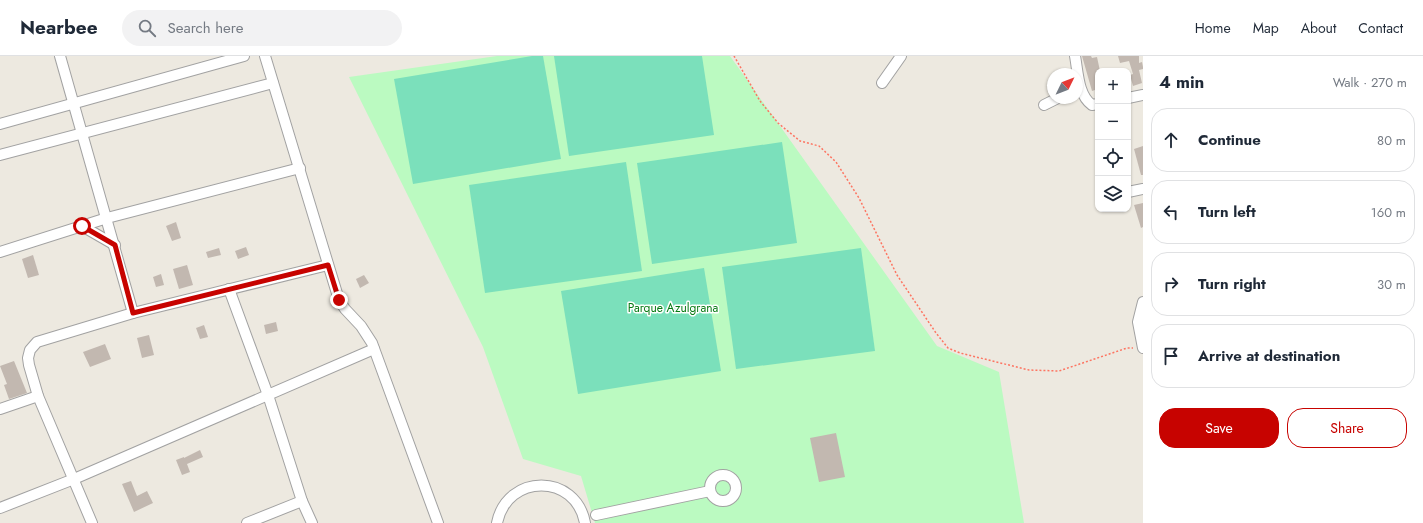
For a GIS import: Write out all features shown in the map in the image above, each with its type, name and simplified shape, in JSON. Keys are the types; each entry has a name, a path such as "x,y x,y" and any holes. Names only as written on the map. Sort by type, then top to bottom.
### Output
{"street":[{"path":"60,56 115,245 133,313"},
{"path":"0,124 244,56"},
{"path":"265,56 339,300 345,309 361,326 372,343 438,523"},
{"path":"882,83 902,56"},
{"path":"1075,56 1076,68"},
{"path":"0,155 273,83"},
{"path":"1083,95 1087,102 1092,105 1095,104"},
{"path":"1131,97 1143,95"},
{"path":"0,252 107,218 300,168"},
{"path":"1131,191 1143,189"},
{"path":"82,226 115,245"},
{"path":"92,523 38,396 29,365 30,350 33,346 37,342 133,313 328,265"},
{"path":"229,289 268,395 302,501 312,523"},
{"path":"1143,302 1138,322 1143,348"},
{"path":"0,508 74,478 374,349"},
{"path":"0,409 38,396"},
{"path":"497,523 499,514 506,502 516,492 528,486 543,485 556,487 569,494 589,518 710,491"},
{"path":"247,523 302,501"}],"path":[{"path":"734,56 760,101 778,123 800,141 819,146 836,162 859,198 897,275 936,333 948,348 960,353 1029,370 1059,371 1127,348 1143,348"}],"green space":[{"name":"Parque Azulgrana","path":"497,56 730,56 937,346 999,372 1024,523 595,523 581,476 523,459 483,347 349,77"},
{"path":"532,56 543,56 561,159 413,184 394,79"},
{"path":"554,56 702,56 714,135 569,156"},
{"path":"782,142 797,243 652,264 637,163"},
{"path":"626,162 642,271 485,293 469,185"},
{"path":"861,248 875,351 736,369 722,267"},
{"path":"704,268 721,371 578,394 561,291"}],"building":[{"path":"1082,56 1091,56 1092,58 1097,57 1099,68 1095,68 1095,90 1092,91"},
{"path":"1118,56 1139,56 1139,63 1142,62 1143,67 1143,69 1139,70 1142,83 1133,86 1131,75 1133,74 1129,61 1120,63"},
{"path":"1143,146 1143,175 1141,175 1134,149"},
{"path":"1143,203 1143,227 1141,228 1134,205"},
{"path":"176,222 181,238 172,241 166,226"},
{"path":"246,247 249,255 238,259 235,251"},
{"path":"219,248 221,255 208,258 206,252"},
{"path":"33,255 39,275 28,278 22,259"},
{"path":"187,265 193,285 179,289 173,269"},
{"path":"161,274 164,285 156,287 153,277"},
{"path":"364,275 369,283 360,288 356,279"},
{"path":"276,322 278,331 266,334 264,325"},
{"path":"204,325 208,337 200,339 196,328"},
{"path":"149,335 154,355 142,358 137,338"},
{"path":"105,344 111,359 90,367 83,352"},
{"path":"14,361 27,393 9,399 4,385 7,384 0,366"},
{"path":"836,433 845,477 819,482 810,438"},
{"path":"200,450 203,457 187,464 190,472 182,475 176,460 184,458"},
{"path":"131,481 137,496 147,491 153,503 134,512 122,484"}],"route":[{"path":"82,226 115,245 133,313 328,265 339,300"}]}
